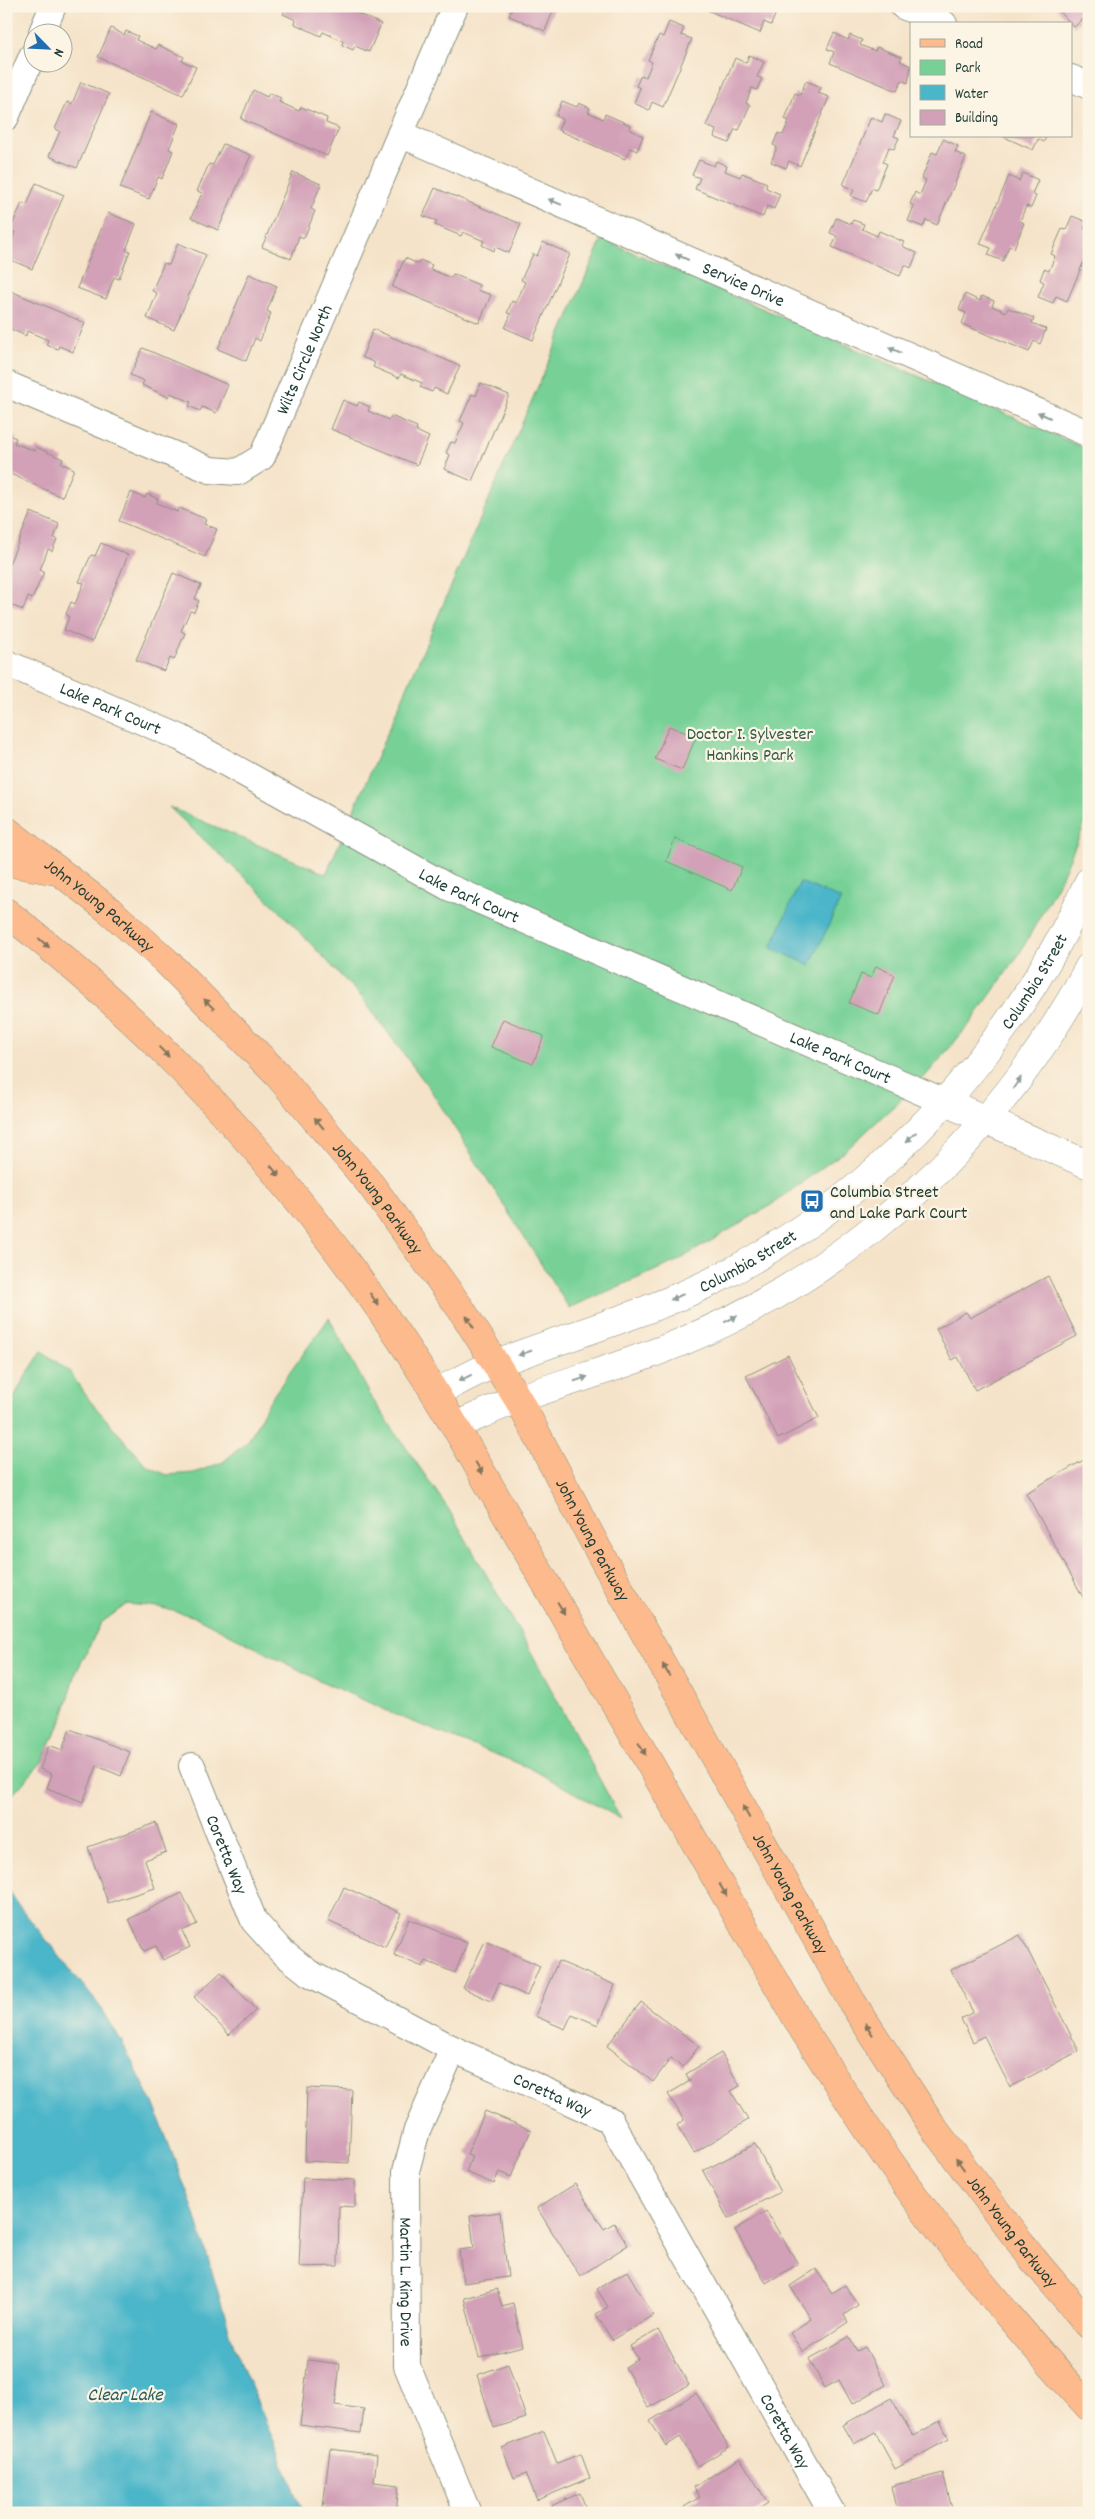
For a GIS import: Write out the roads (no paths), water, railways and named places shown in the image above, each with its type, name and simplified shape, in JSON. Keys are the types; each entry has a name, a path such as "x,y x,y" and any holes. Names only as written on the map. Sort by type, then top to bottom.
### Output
{"main road":[{"name":"John Young Parkway","path":"6,830 109,910 166,961 277,1074 371,1185 461,1309 518,1400 603,1559 852,2002 946,2145 1032,2258 1089,2325"},
{"path":"6,862 62,872"},
{"path":"6,912 111,1001 185,1072 247,1139 315,1219 367,1289 435,1393 809,2040 863,2122 931,2219 990,2294 1089,2407"}],"street":[{"path":"47,22 54,6"},
{"name":"Wilts Circle North","path":"6,384 210,470 238,472 262,457 455,6"},
{"path":"903,6 939,22"},
{"path":"6,117 25,72"},
{"path":"1072,78 1089,86"},
{"name":"Service Drive","path":"400,134 1089,434"},
{"name":"Lake Park Court","path":"6,663 181,738 448,887 945,1102"},
{"name":"Columbia Street","path":"435,1393 496,1364 658,1306 715,1280 796,1232 840,1199 884,1162 945,1102 1007,1024 1037,979 1089,881"},
{"path":"454,1426 518,1400 631,1362 688,1340 738,1315 792,1284 851,1245 901,1206 948,1162 987,1121 1035,1058 1089,968"},
{"path":"945,1102 1089,1165"},
{"name":"Coretta Way","path":"192,1766 254,1921 281,1951 309,1973 453,2049 610,2120 832,2513"},
{"name":"Martin L. King Drive","path":"453,2049 417,2130 406,2171 407,2366 468,2513"}],"water":[{"path":"800,882 841,899 810,965 771,948"},
{"name":"Clear Lake","path":"6,1886 20,1907 102,2009 122,2042 154,2105 194,2211 234,2346 304,2513 6,2513"}],"place":[{"name":"Columbia Street and Lake Park Court","path":"812,1201"}],"park label":[{"name":"Doctor I. Sylvester Hankins Park","path":"750,743"}]}
